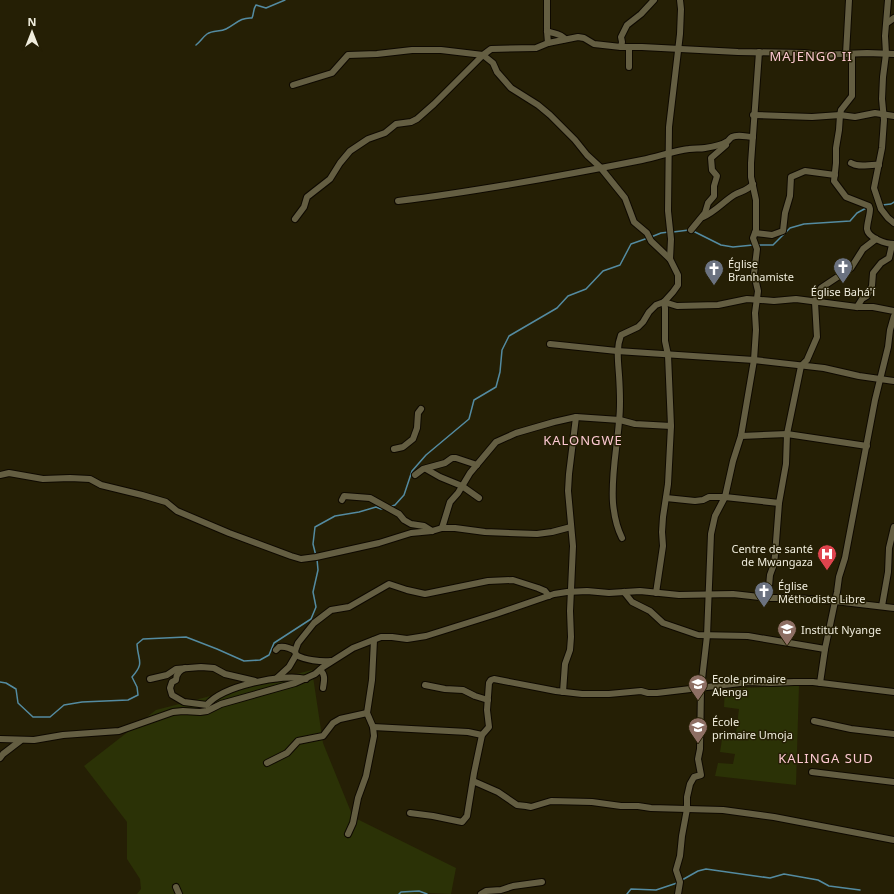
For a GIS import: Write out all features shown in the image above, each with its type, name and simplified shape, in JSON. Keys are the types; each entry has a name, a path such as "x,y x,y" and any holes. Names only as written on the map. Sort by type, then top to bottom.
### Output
{"street":[{"path":"547,0 548,43"},
{"path":"621,47 622,37 627,25 641,14 654,0"},
{"path":"670,259 671,239 668,211 670,153 669,127 678,49 681,9 680,0"},
{"path":"849,0 849,54 852,96 841,110 836,148 834,181 846,197 869,206 870,209 867,229 869,233 886,244 893,244 889,258 881,263 873,273 872,286 867,296 857,307"},
{"path":"888,0 885,36 886,54 883,77 884,114 882,148 874,188 882,209 888,218 894,223"},
{"path":"886,23 894,18"},
{"path":"547,31 552,34 558,34 565,39"},
{"path":"295,219 304,207 307,197 330,179 340,162 350,151 368,139 385,133 396,124 411,122 417,119 491,49 536,48 548,43 578,37 584,38 594,44 621,47 804,53 820,55 867,53 894,54"},
{"path":"629,47 629,67"},
{"path":"294,85 332,73 348,55 377,54 412,50 442,50 483,55 493,63 497,72 511,88 538,105 550,115 600,167 625,198 634,222 647,233 651,241 670,259 678,275 678,285 664,302 656,306 638,327 621,335 617,351 620,391 620,420 615,459 613,502 615,515 622,538"},
{"path":"678,894 680,882 676,870 679,863 687,809 687,797 690,784 694,777 701,775 698,759 700,750 701,688 707,636 712,524 725,497 733,461 741,436 754,360 756,330 755,313 758,291 754,273 757,247 753,238 756,233 756,200 751,163 753,115 759,52"},
{"path":"753,115 812,117 840,115 855,117 870,114 884,114 894,116"},
{"path":"691,230 699,219 706,213 708,203 714,196 714,186 717,176 712,170 711,158 736,136"},
{"path":"398,201 509,185 589,171 600,167 721,144 736,136 753,138"},
{"path":"851,163 859,166 871,164 879,165"},
{"path":"756,233 772,235 782,231 790,196 791,177 805,170 835,175"},
{"path":"699,219 716,210 735,194 749,189 753,184"},
{"path":"768,598 770,575 774,564 779,504 786,464 787,434 801,366 808,360 818,337 815,302 821,288 851,268 863,249 876,238"},
{"path":"664,302 677,306 718,305 746,299 774,301 796,300 857,307 872,307 894,311"},
{"path":"656,593 663,546 662,524 666,498 671,426 664,302"},
{"path":"820,683 825,649 841,569 845,558 875,400 881,380 894,316"},
{"path":"550,344 617,351 754,360 824,368 881,380 894,381"},
{"path":"394,449 403,447 413,439 417,425 418,413 421,409"},
{"path":"442,528 450,502 477,465 496,442 516,433 554,422 576,418 620,420 635,424 671,426"},
{"path":"563,692 565,664 570,646 573,546 568,498 568,474 576,418"},
{"path":"741,436 787,434 867,446"},
{"path":"414,475 417,472 445,464 452,458 477,465"},
{"path":"426,469 440,477 462,486 479,498"},
{"path":"0,475 9,473 43,479 90,479 97,484 166,502 177,511 301,559 322,556 379,543 411,533 432,531 442,528 455,528 485,532 537,534 571,527"},
{"path":"342,500 344,496 370,498 399,514 404,520 411,524 424,526 432,531"},
{"path":"666,498 695,501 703,500 709,497 725,497 779,504"},
{"path":"882,606 894,527"},
{"path":"276,679 289,667 298,643 314,623 331,610 349,607 389,584 425,594 488,581 513,580 545,591 549,596"},
{"path":"183,711 200,712 221,704 306,679 352,648 386,636 407,639 433,635 549,596 571,592 587,591 608,593 640,591 679,595 733,594 768,598 796,598 835,601 894,608"},
{"path":"624,592 632,602 650,611 663,623 693,634 707,636 748,636 825,649"},
{"path":"348,834 353,823 358,798 366,776 374,736 373,727 367,713 372,680 374,640"},
{"path":"276,650 279,646 283,646 302,658 322,662 331,661"},
{"path":"150,679 167,675 176,669 201,667 214,668 225,674 258,682"},
{"path":"185,668 180,670 176,676 176,680 172,682 170,688 172,695 184,702 207,705"},
{"path":"320,670 324,676 323,688"},
{"path":"207,705 215,697 233,689 258,682 288,677 306,679"},
{"path":"410,813 462,822 467,816 482,735 489,727 487,710 489,683 494,679 563,692 582,694 609,694 641,691 648,693 749,682 820,683 894,692"},
{"path":"425,685 445,689 461,690 488,700"},
{"path":"0,739 20,741 69,734 119,731 146,720 173,712 207,705 221,704"},
{"path":"266,763 287,753 298,741 323,736 333,723 340,719 367,713"},
{"path":"814,722 851,729 894,734"},
{"path":"373,727 468,732 482,735"},
{"path":"0,758 20,741"},
{"path":"812,772 894,782"},
{"path":"473,781 498,792 517,805 531,807 551,801 592,802 621,806 709,809 774,817 894,840"},
{"path":"481,894 486,891 501,890 513,886 542,882"},
{"path":"176,887 179,894"}],"green space":[{"path":"312,670 323,743 353,817 456,868 451,894 137,894 141,889 140,879 127,859 127,822 84,766 156,710"},
{"path":"799,685 796,785 715,776 718,763 733,764 735,754 720,752 723,733 736,734 739,709 724,707 725,689"}],"waterway":[{"path":"196,45 209,33 224,30 241,20 252,18 256,5 266,8 285,0"},
{"path":"882,205 891,204 894,202"},
{"path":"759,245 773,245 790,228 804,224 850,221 857,213 868,207"},
{"path":"673,232 689,230"},
{"path":"693,231 721,245 733,247 753,245"},
{"path":"651,237 669,232"},
{"path":"389,507 395,505 404,495 412,471 426,455 469,419 474,400 496,387 500,372 502,350 509,336 557,308 568,296 586,289 603,271 620,265 631,244 648,238"},
{"path":"316,556 313,544 315,527 335,516 359,512 376,507 381,509 384,508"},
{"path":"0,682 6,683 16,689 18,703 33,717 50,717 64,705 82,702 128,700 138,695 137,687 132,677 140,665 137,644 143,639 186,637 244,661 260,660 269,655 274,643 311,619 316,607 313,592 318,570 317,559"},
{"path":"682,880 698,871 706,869 770,878 784,874 818,880 829,886 860,890"},
{"path":"627,894 631,889 656,890 677,883"},
{"path":"399,894 401,892 419,891 427,894"}],"place":[{"name":"Église Bahá'í","path":"843,284"},
{"name":"Église Branhamiste","path":"714,286"},
{"name":"Centre de santé de Mwangaza","path":"827,571"},
{"name":"Église Méthodiste Libre","path":"764,608"},
{"name":"Institut Nyange","path":"787,646"},
{"name":"Ecole primaire Alenga","path":"698,701"},
{"name":"École primaire Umoja","path":"698,744"}],"district":[{"name":"MAJENGO II","path":"811,56"},
{"name":"KALONGWE","path":"583,440"},
{"name":"KALINGA SUD","path":"826,758"}]}
